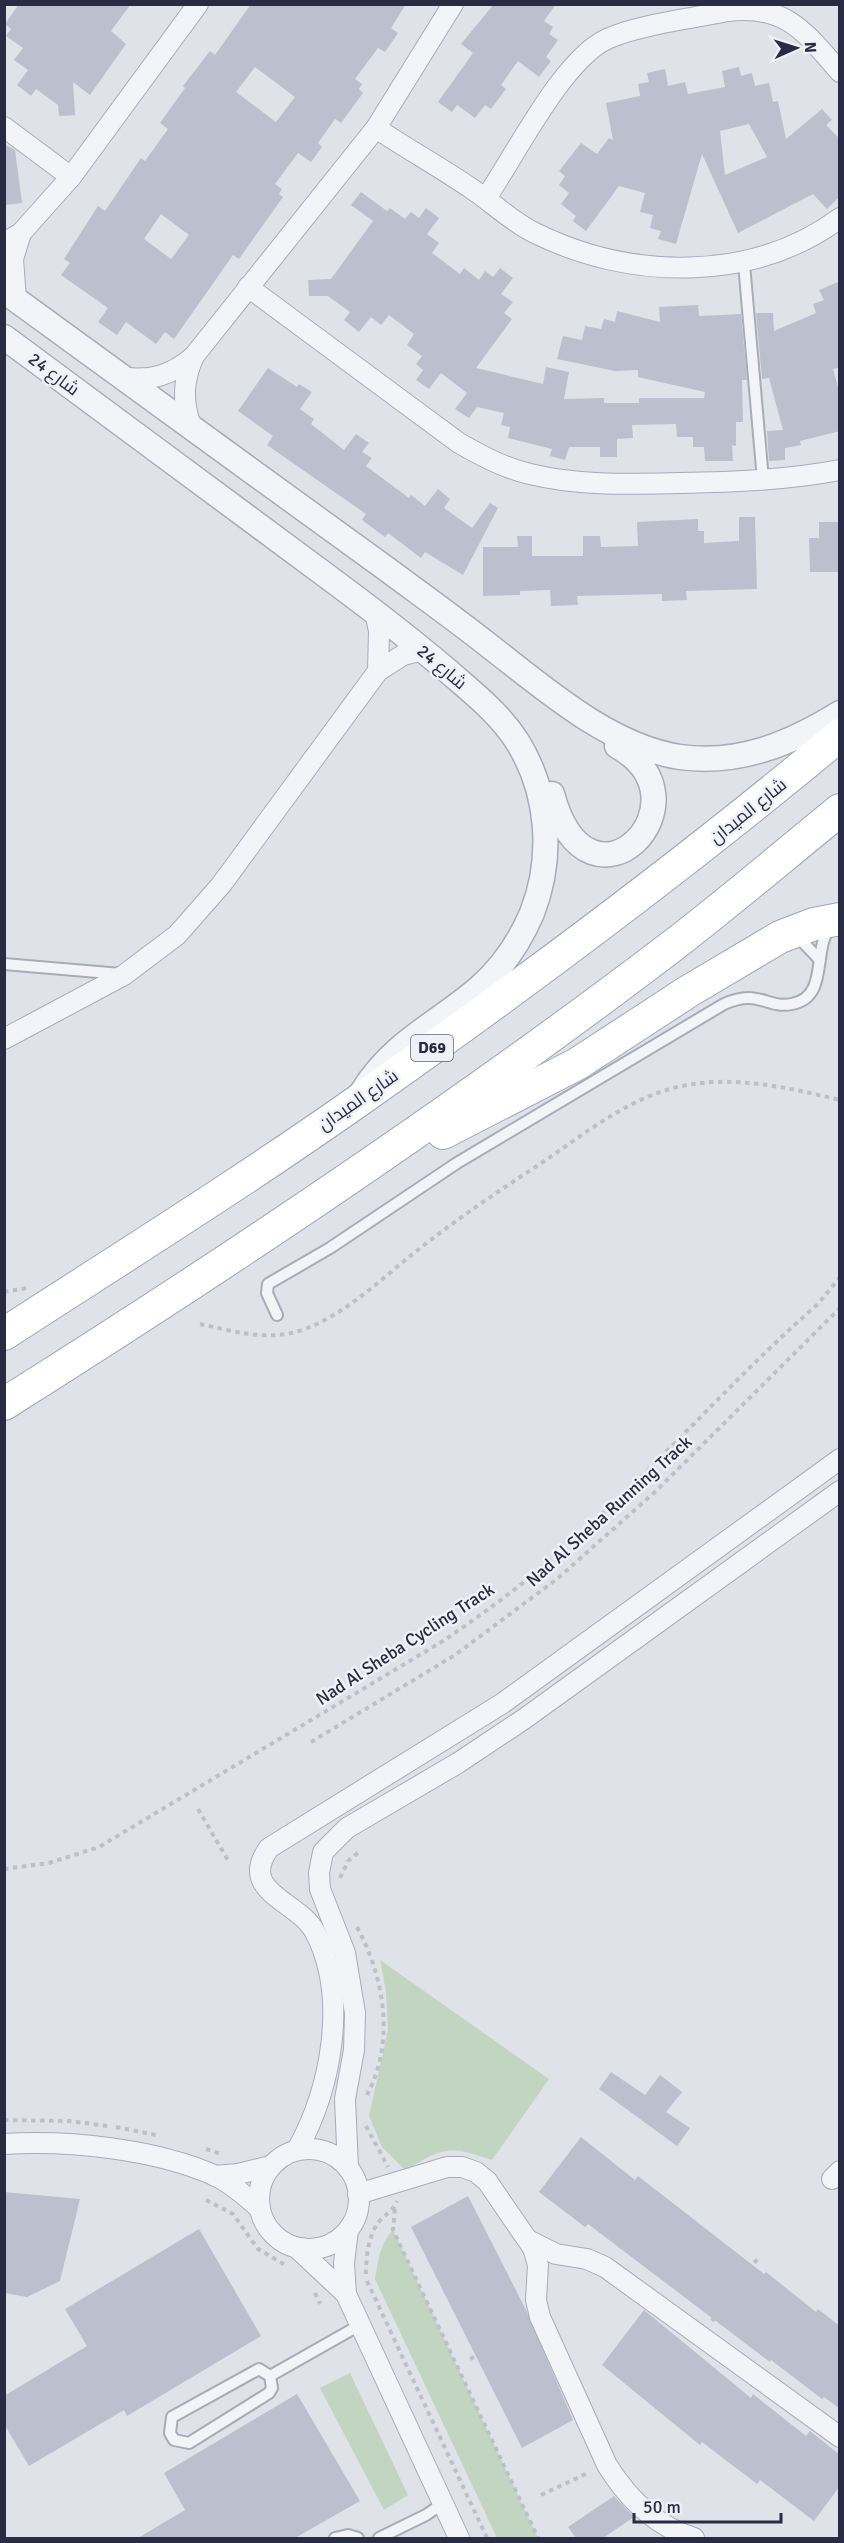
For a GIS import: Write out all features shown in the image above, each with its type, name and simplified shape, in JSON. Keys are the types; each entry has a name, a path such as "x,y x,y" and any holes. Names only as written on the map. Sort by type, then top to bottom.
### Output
{"main road":[{"name":"شارع الميدان","path":"4,1334 356,1102 602,925 732,825 840,735"},
{"path":"4,1404 160,1305 410,1138 670,948 840,810"},
{"path":"410,1138 450,1131 567,1070 689,992 791,932 838,919"}],"street":[{"path":"121,378 137,380 161,376 182,366 194,356 380,121 453,4"},
{"path":"10,295 13,238 72,177 198,5"},
{"path":"480,194 507,151 523,137 574,66 596,45 623,34 728,11 748,9 767,11 785,17 801,28 840,72"},
{"path":"380,121 413,141 433,163 533,232 587,254 620,262 703,268 744,264 804,240 840,219"},
{"path":"4,127 72,177"},
{"path":"248,287 459,443 497,464 530,474 603,484 763,480 840,470"},
{"name":"شارع 24","path":"10,295 481,640 576,714 659,752 708,759 738,757 766,750 793,740 840,713"},
{"name":"شارع 24","path":"4,337 423,650 498,716 516,740 529,765 543,811 546,853 539,893 521,935 509,955 479,988 393,1052 374,1073 356,1102"},
{"path":"191,426 186,412 185,383 194,356"},
{"path":"375,612 379,631 378,670"},
{"path":"4,1039 124,975 177,935 200,911 378,670 403,655 423,650"},
{"path":"529,765 543,774 548,781 558,816 574,841 588,850 604,855 618,854 635,844 652,819 653,802 646,774 636,758 592,731 576,714"},
{"path":"297,2150 318,2105 328,2065 332,2032 326,1965 315,1932 301,1912 274,1897 265,1887 261,1867 269,1848 503,1702 840,1459"},
{"path":"459,2538 346,2294 344,2263 348,2230 356,2213 358,2194 348,2168 345,2099 362,2068 364,1978 357,1958 338,1934 322,1898 319,1874 323,1852 338,1835 524,1719 840,1491"},
{"path":"301,1912 318,1991 320,2032 315,2081 318,2105"},
{"path":"332,2032 361,2033"},
{"path":"4,2144 36,2142 84,2144 169,2162 215,2176 243,2194 260,2209 273,2234 297,2248 346,2294"},
{"path":"260,2209 260,2191 271,2166 297,2150 325,2152 348,2168"},
{"path":"215,2176 238,2174 271,2166"},
{"path":"358,2194 440,2169 462,2167 476,2172 487,2181 530,2241 538,2265 536,2300 543,2325 607,2465 617,2481 642,2510 674,2530 694,2538"},
{"path":"297,2248 325,2246 348,2230"},
{"path":"530,2241 566,2257 586,2259 606,2267 840,2437"},
{"path":"538,2282 551,2267 566,2257"}],"lane":[{"path":"744,264 763,480"},
{"path":"277,1315 267,1293 268,1284 272,1280 330,1248 457,1163 724,1004 743,997 763,998 780,1004 805,999 817,982 824,938 838,919"},
{"path":"791,932 811,949 819,960"},
{"path":"4,964 124,975"},
{"path":"270,2376 360,2325"},
{"path":"259,2369 270,2376 272,2388 269,2393 196,2440 181,2444 170,2433 172,2417 250,2372 259,2369"},
{"path":"379,2538 426,2515 442,2504"},
{"path":"335,2538 348,2535 358,2538"}],"path":[{"path":"200,1324 246,1334 273,1335 302,1330 322,1320 357,1299 447,1226 602,1122 620,1110 667,1089 688,1084 742,1082 840,1100"},
{"name":"Nad Al Sheba Cycling Track","path":"4,1869 49,1863 99,1847 443,1641 493,1606 593,1522 818,1304 840,1277"},
{"name":"Nad Al Sheba Running Track","path":"311,1742 455,1655 557,1579 656,1491 840,1308"},
{"path":"198,1809 229,1862"},
{"path":"398,2199 393,2230 538,2538"},
{"path":"206,2200 233,2214 264,2254 291,2269"},
{"path":"395,2208 378,2222 373,2234 366,2259 367,2285 487,2538"},
{"path":"700,2336 758,2258"},
{"path":"311,2286 320,2304"},
{"path":"470,2359 543,2325"},
{"path":"541,2494 607,2465"}],"green space":[{"path":"380,1960 549,2079 492,2160 466,2152 447,2151 429,2157 405,2170 382,2147 369,2116 388,2030 386,1992"},
{"path":"393,2230 538,2538 497,2538 375,2279 382,2247"},
{"path":"350,2373 408,2495 384,2510 320,2388"}],"building":[{"path":"19,4 131,4 111,31 126,44 90,95 73,82 75,115 59,116 58,105 36,89 31,96 17,85 28,70 14,60 23,48 6,36 11,29 5,24"},
{"path":"251,4 406,4 391,28 398,33 385,52 378,48 355,79 362,84 359,89 363,93 341,123 335,119 318,143 322,147 311,162 298,153 275,184 282,189 279,194 283,197 239,259 233,255 174,339 165,332 156,344 126,322 117,335 98,322 108,308 61,275 70,263 64,259 98,206 105,211 141,158 145,161 168,129 160,123 185,88 183,86 210,51 215,55","holes":["255,67 295,97 276,122 236,92","161,214 189,235 171,259 144,239"]},
{"path":"494,4 556,4 544,21 553,27 549,34 558,40 546,57 551,61 539,77 518,61 501,85 506,89 491,109 485,105 475,118 457,105 452,112 438,102 473,53 461,44"},
{"path":"739,67 741,76 752,73 755,86 769,83 773,102 778,101 786,139 822,109 832,120 826,125 840,139 840,196 827,209 813,194 738,233 702,154 676,244 658,239 661,231 650,228 653,215 640,212 645,193 619,186 586,231 573,221 576,216 561,204 569,193 559,185 565,176 559,171 581,143 597,154 609,138 613,140 606,103 640,96 638,84 649,82 647,73 665,69 668,86 685,82 688,94 725,87 722,71","holes":["749,124 767,157 725,175 720,131"]},
{"path":"4,144 15,150 22,203 4,205"},
{"path":"361,192 387,211 390,208 405,219 411,212 419,218 426,208 439,218 427,234 439,243 432,253 460,274 464,268 479,280 485,271 493,277 500,268 513,278 501,294 513,302 504,313 512,319 476,368 543,384 546,367 569,372 564,399 604,398 604,403 639,403 639,398 704,398 705,392 638,377 638,370 615,371 557,359 563,336 582,340 585,326 601,329 604,319 615,322 617,311 660,322 659,307 698,305 699,316 741,314 747,380 742,380 743,422 736,422 736,446 732,445 733,461 705,461 704,447 693,447 693,437 677,437 676,424 632,425 633,438 617,439 617,457 600,457 600,447 569,447 565,460 550,456 552,449 508,438 510,427 501,425 504,413 477,407 469,418 455,409 467,393 441,373 429,389 416,380 423,370 416,364 422,356 407,345 414,334 389,315 381,325 371,317 359,332 344,320 350,312 328,296 309,296 308,280 331,279 373,221 351,205"},
{"path":"840,281 840,367 833,369 840,394 840,431 800,441 801,445 785,448 785,460 769,461 767,431 783,430 769,378 762,379 756,313 773,313 774,331 816,313 813,304 824,300 819,290"},
{"path":"268,368 297,387 299,384 312,392 300,409 314,419 311,424 344,450 356,434 369,443 362,452 372,458 366,466 409,498 411,495 425,506 438,489 450,499 444,508 472,528 490,503 498,508 463,575 425,552 421,558 388,533 385,537 362,520 366,514 267,445 273,436 238,411"},
{"path":"739,517 755,517 757,589 686,591 687,600 662,601 662,594 577,596 578,605 551,606 550,590 520,591 520,595 483,596 483,547 518,547 517,536 532,536 532,556 583,556 583,536 600,536 601,547 638,546 637,522 698,519 698,531 704,531 704,543 739,541"},
{"path":"819,522 840,522 840,572 810,572 809,538 819,538"},
{"path":"611,2072 645,2095 660,2075 682,2092 666,2112 690,2128 677,2146 599,2089"},
{"path":"581,2137 635,2180 638,2176 764,2274 766,2272 816,2312 818,2309 840,2326 840,2409 824,2397 822,2399 771,2360 770,2362 588,2224 585,2227 539,2192"},
{"path":"4,2192 80,2199 60,2281 27,2297 4,2293"},
{"path":"468,2196 526,2310 573,2420 522,2448 411,2227"},
{"path":"199,2229 261,2336 127,2416 124,2410 29,2466 4,2424 4,2396 87,2346 65,2309"},
{"path":"644,2310 751,2398 753,2394 806,2436 810,2431 840,2455 840,2486 814,2521 760,2480 757,2484 702,2442 700,2445 602,2365"},
{"path":"297,2394 360,2501 295,2538 138,2538 185,2510 164,2473"},
{"path":"614,2496 634,2517 603,2538 576,2538 568,2527"}]}
